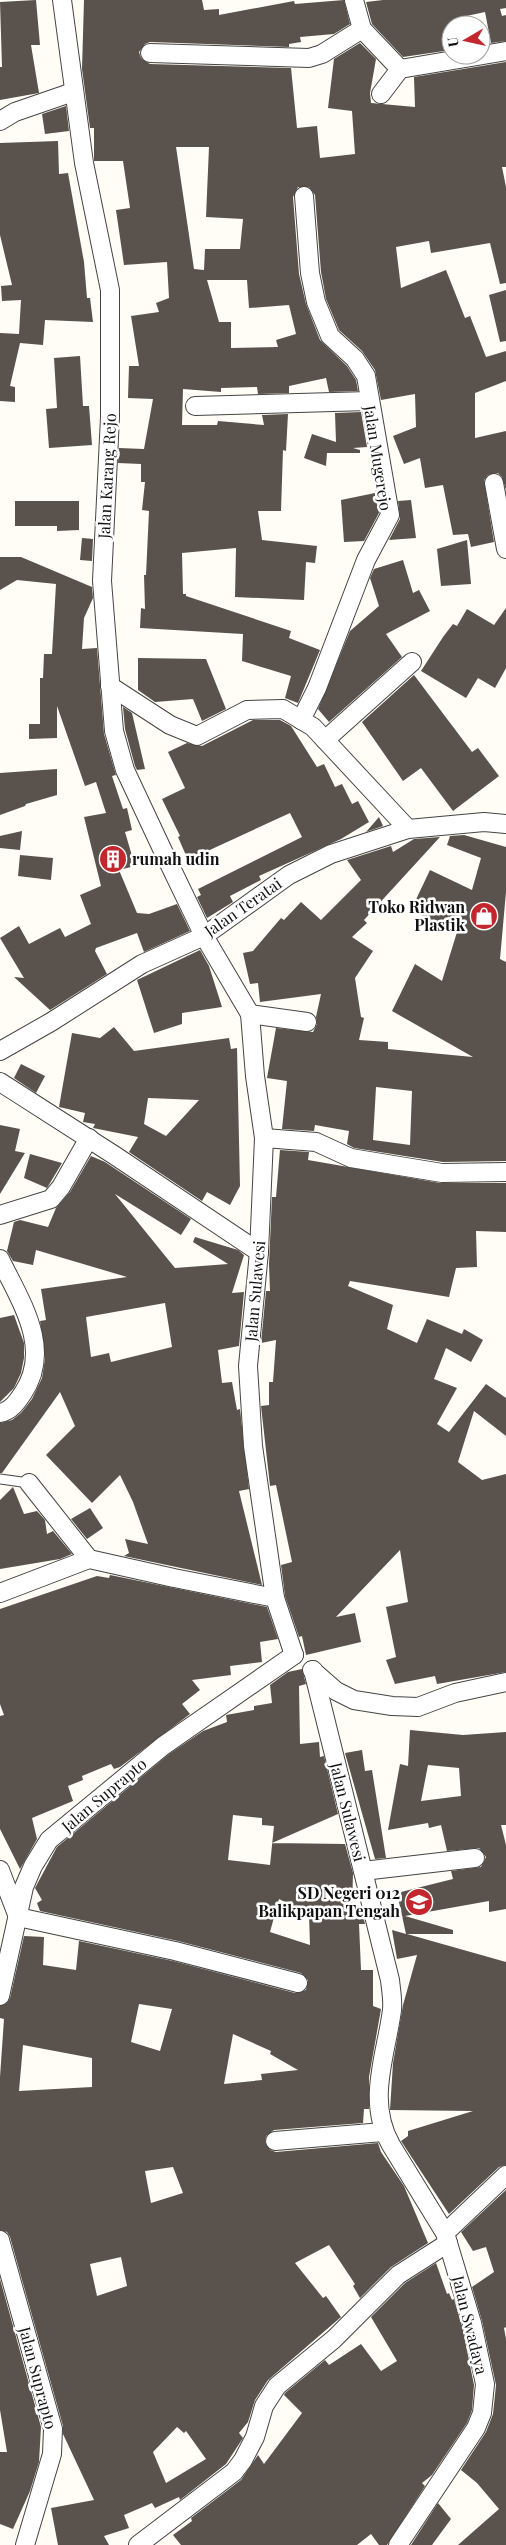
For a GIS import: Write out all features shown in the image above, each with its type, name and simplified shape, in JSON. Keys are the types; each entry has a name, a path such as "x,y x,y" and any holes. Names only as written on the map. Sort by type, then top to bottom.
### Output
{"street":[{"name":"Jalan Karang Rejo","path":"62,0 84,163 110,290 110,417 102,581 114,731 125,770 204,936"},
{"path":"354,0 362,29 400,69"},
{"path":"150,53 309,58 322,54 362,29"},
{"path":"381,94 400,69 506,51"},
{"path":"0,121 15,112 73,92"},
{"name":"Jalan Mugerejo","path":"301,720 317,688 366,560 390,515 366,376 355,359 330,336 316,302 310,273 304,196"},
{"path":"195,406 369,401"},
{"path":"494,483 506,549"},
{"path":"324,740 412,662"},
{"path":"110,686 170,725 197,736 247,710 283,709 313,727 408,828"},
{"name":"Jalan Teratai","path":"0,1051 51,1022 142,964 204,936 289,875 331,854 408,828 484,822 506,824"},
{"name":"Jalan Sulawesi","path":"204,936 250,1014 255,1076 264,1138 259,1252 248,1366 254,1455 274,1598 294,1656"},
{"path":"250,1014 307,1022"},
{"path":"0,1082 259,1252"},
{"path":"0,1215 51,1199 61,1187 88,1138"},
{"path":"264,1138 316,1142 351,1158 442,1173 506,1172"},
{"path":"0,1259 33,1329 36,1356 34,1370 24,1392 10,1409 0,1413"},
{"path":"29,1483 89,1559"},
{"path":"0,1593 89,1559 274,1598"},
{"path":"294,1656 336,1691 354,1700 392,1706 418,1707 455,1693 506,1682"},
{"name":"Jalan Suprapto","path":"0,1996 24,1887 33,1866 49,1840 163,1746 294,1656"},
{"name":"Jalan Sulawesi","path":"313,1670 390,1980 392,2009 377,2096 383,2132 447,2238"},
{"path":"363,1871 474,1858"},
{"path":"0,1870 18,1917 175,1951 298,1983"},
{"path":"275,2141 383,2132"},
{"path":"138,2545 234,2472 243,2460 255,2437 264,2406 277,2386 334,2339 398,2275 447,2238 506,2175"},
{"name":"Jalan Swadaya","path":"398,2545 476,2428 483,2406 484,2384 480,2359 472,2323 447,2238"},
{"name":"Jalan Suprapto","path":"1,2245 53,2429 52,2454 31,2541"}],"lane":[{"path":"0,1479 29,1483"}],"building":[{"path":"36,0 40,45 31,45 39,93 0,100 0,67 2,67 0,2"},
{"path":"84,0 202,0 204,10 219,9 219,15 294,1 295,4 344,0 350,24 334,34 300,37 301,42 289,44 289,47 150,42 145,44 139,52 141,58 150,64 291,68 297,128 317,126 320,158 355,154 352,111 328,108 334,59 360,43 376,59 370,93 371,103 415,107 414,77 506,62 506,167 502,167 506,187 506,283 500,284 490,243 431,253 429,241 396,247 401,288 446,270 465,318 470,316 486,357 506,351 506,381 475,393 475,438 506,431 506,490 502,477 498,473 488,475 484,480 494,542 471,547 468,534 453,535 443,485 425,488 420,458 404,464 393,436 416,427 415,394 381,400 375,370 362,351 339,330 326,299 321,272 315,195 309,187 298,187 293,197 299,274 306,304 320,340 347,366 356,380 358,391 329,392 326,378 289,386 289,393 258,394 257,387 221,388 221,392 183,389 182,425 217,425 218,421 264,425 262,415 288,414 286,451 283,450 281,511 258,511 262,540 317,546 315,563 306,562 304,600 235,597 236,548 182,553 183,594 291,631 289,638 320,650 298,703 285,698 291,676 242,661 243,634 140,628 141,608 145,609 144,575 146,575 149,511 142,510 145,482 141,482 141,464 118,463 119,448 144,449 153,399 128,398 129,366 139,366 131,316 159,312 156,303 169,298 167,262 124,265 116,210 130,208 123,161 94,161 94,128 90,128 82,69","holes":["176,147 209,147 206,217 243,219 240,249 205,249 204,270 194,269","207,280 247,280 249,308 289,305 296,334 276,340 278,347 231,348 231,322 219,322"]},
{"path":"383,0 506,0 506,8 500,9 502,16 506,15 506,41 491,43 491,15 486,15 485,12 471,15 441,15 441,51 403,57 372,24 366,2"},
{"path":"66,106 69,131 45,134 42,114"},
{"path":"58,141 59,174 68,173 84,262 87,298 90,298 93,322 45,320 43,345 20,343 10,386 15,387 15,402 0,401 0,333 19,334 21,300 2,301 1,286 12,285 0,235 0,143"},
{"path":"506,290 506,341 500,342 489,295"},
{"path":"80,356 83,406 89,406 92,445 49,448 46,409 57,408 54,358"},
{"path":"361,412 367,447 353,448 360,450 360,453 327,453 326,466 304,458 312,434 336,442 335,413"},
{"path":"375,493 379,513 364,541 344,542 341,500"},
{"path":"411,500 416,538 389,540 400,519 398,501"},
{"path":"15,501 79,501 79,530 57,531 57,526 15,526"},
{"path":"82,538 93,539 92,561 80,560"},
{"path":"467,540 471,584 441,586 437,549"},
{"path":"0,557 21,557 92,587 93,598 84,618 82,649 97,648 104,734 116,775 112,776 123,809 127,808 132,830 125,832 135,866 119,870 137,913 149,914 177,904 190,931 144,952 137,933 96,948 95,951 107,974 50,1010 14,977 24,978 0,938 19,926 29,944 60,928 65,937 91,924 80,895 101,886 84,817 106,813 96,782 85,786 57,706 57,738 29,739 29,724 40,724 40,678 43,678 44,654 52,654 56,584 17,580 0,590"},
{"path":"403,560 413,593 419,590 430,611 386,634 402,657 329,722 318,709 350,631 379,606 370,578 374,569"},
{"path":"506,608 506,668 495,688 478,678 466,698 421,671 443,637 453,624 457,626 467,609 494,625"},
{"path":"138,658 206,659 226,709 202,721 193,699 155,702 138,690"},
{"path":"414,675 472,752 478,748 499,776 453,811 421,768 403,781 362,722"},
{"path":"123,707 132,713 145,769 137,770 135,766 125,729"},
{"path":"253,720 280,720 291,726 317,767 324,764 335,787 342,784 352,804 358,801 369,822 341,839 259,876 261,880 230,896 233,902 207,918 197,897 201,895 198,889 302,837 290,813 188,860 178,837 180,836 162,799 185,788 168,752 187,743 202,746"},
{"path":"57,769 57,795 26,804 0,815 0,773"},
{"path":"379,817 383,826 366,832"},
{"path":"22,831 20,850 0,848 0,836"},
{"path":"464,835 506,847 506,892 500,959 506,962 506,1161 443,1162 354,1148 347,1144 349,1131 315,1125 314,1131 282,1129 287,1081 267,1078 276,1028 313,1032 317,1024 316,1017 321,994 260,1002 258,983 250,984 243,953 253,951 281,918 284,920 301,902 321,920 361,880 347,860 391,846 393,852 414,839 440,837 364,920 367,923 352,937 373,951 355,978 361,1017 364,1018 359,1040 388,1042 388,1049 473,1057 392,1011 415,964 442,981 457,932 411,910 430,870 472,890 481,858 447,845 450,836","holes":["376,1087 412,1091 410,1145 373,1140"]},
{"path":"20,855 53,858 51,880 18,876"},
{"path":"200,950 209,966 222,1007 182,1013 182,1024 154,1033 137,980"},
{"path":"114,1027 134,1051 229,1038 231,1049 237,1048 240,1186 230,1205 207,1192 202,1201 129,1152 138,1137 93,1128 95,1124 83,1122 85,1113 59,1107 72,1033 100,1038","holes":["148,1098 199,1100 166,1136 144,1124"]},
{"path":"21,1064 45,1076 36,1093 14,1078"},
{"path":"0,1125 20,1129 15,1151 25,1153 0,1194"},
{"path":"280,1150 309,1152 308,1160 440,1183 506,1183 506,1232 476,1231 477,1267 456,1268 449,1297 350,1281 348,1286 393,1305 387,1329 417,1343 427,1319 462,1334 464,1329 483,1340 471,1362 446,1348 434,1379 457,1388 437,1424 449,1432 486,1384 506,1398 506,1436 474,1411 458,1462 482,1480 506,1474 506,1672 437,1684 435,1676 395,1684 386,1660 396,1657 386,1607 408,1602 400,1550 336,1617 355,1613 361,1642 306,1655 302,1636 299,1637 285,1596 281,1565 292,1562 276,1485 270,1486 261,1406 269,1405 269,1382 273,1382 276,1340 261,1343 266,1291 270,1291 269,1264 272,1197 276,1197"},
{"path":"30,1154 62,1163 47,1188 24,1178"},
{"path":"91,1156 105,1162 191,1219 181,1235 115,1194 175,1268 228,1264 193,1242 195,1237 238,1250 244,1255 232,1293 244,1292 239,1346 218,1350 222,1383 232,1382 237,1410 240,1409 249,1489 239,1491 262,1585 124,1556 129,1553 125,1539 148,1544 133,1502 120,1475 92,1503 46,1455 75,1426 60,1392 2,1473 0,1473 0,1423 12,1420 21,1413 32,1399 42,1378 45,1359 40,1321 46,1320 41,1289 127,1277 36,1250 33,1265 13,1261 7,1251 14,1222 20,1220 48,1227 56,1208 70,1192","holes":["165,1303 172,1347 111,1362 109,1353 91,1357 86,1317"]},
{"path":"14,1315 24,1343 24,1358 21,1373 14,1388 0,1402 0,1318"},
{"path":"13,1487 24,1514 37,1511 45,1520 47,1534 53,1531 72,1554 60,1559 0,1569 0,1500"},
{"path":"90,1508 103,1528 87,1539 71,1519"},
{"path":"110,1575 267,1607 278,1639 260,1642 262,1662 230,1666 231,1675 192,1680 200,1690 182,1704 190,1714 120,1767 114,1769 111,1764 82,1776 83,1780 68,1786 73,1801 32,1818 37,1839 20,1869 0,1829 0,1716 4,1715 0,1704 0,1609 97,1576 109,1578"},
{"path":"302,1669 306,1684 299,1686 300,1744 319,1742 320,1757 324,1756 338,1814 272,1843 345,1844 353,1873 352,1908 361,1908 365,1924 359,1924 361,1970 373,1970 373,2006 381,2009 369,2077 369,2109 364,2109 363,2123 274,2130 266,2136 265,2142 270,2150 276,2152 378,2143 381,2152 404,2186 428,2243 391,2267 360,2298 353,2286 355,2284 329,2245 295,2263 323,2298 326,2296 341,2317 268,2380 255,2400 248,2422 239,2433 243,2438 226,2464 180,2500 179,2497 155,2508 152,2503 124,2515 129,2528 104,2536 109,2545 58,2545 51,2508 94,2500 63,2434 63,2426 10,2237 7,2232 0,2230 0,2077 4,2019 0,2018 0,2006 7,2003 10,1998 24,1936 44,1937 43,1965 76,1970 79,1941 173,1961 295,1993 306,1990 308,1980 301,1973 178,1941 40,1911 37,1903 42,1900 35,1888 57,1847 169,1754 203,1731 227,1722 226,1715 254,1710 254,1706 272,1703 270,1685 288,1672","holes":["233,1815 262,1818 262,1825 274,1826 270,1865 228,1860","279,1899 309,1914 310,1945 270,1932","139,2004 172,2009 160,2051 131,2042","233,2034 271,2051 270,2054 298,2070 261,2074 262,2080 224,2084","23,2045 92,2058 92,2087 19,2091","173,2167 183,2193 151,2203 145,2171","121,2257 127,2286 97,2296 90,2264","177,2427 184,2433 186,2431 206,2459 166,2483 153,2452"]},
{"path":"410,1730 463,1735 506,1732 506,1825 501,1825 506,1845 506,1909 489,1912 489,1901 405,1916 453,1930 453,1934 407,1934 506,1962 506,2165 499,2167 449,2214 401,2141 408,2136 408,2131 473,2111 390,2110 393,2063 403,2005 417,1955 397,1959 392,1930 406,1934 397,1893 453,1879 451,1871 481,1867 486,1857 479,1848 447,1851 441,1825 429,1828 428,1823 388,1830 400,1764 408,1766","holes":["428,1765 459,1768 461,1796 421,1801"]},
{"path":"362,1750 365,1771 372,1770 386,1858 375,1859 345,1753"},
{"path":"506,2190 506,2327 504,2328 506,2339 506,2545 458,2545 499,2509 477,2483 461,2470 486,2432 493,2414 496,2385 482,2321 472,2287 494,2272 486,2247 473,2251 461,2232"},
{"path":"436,2263 447,2294 449,2293 452,2300 454,2299 462,2326 474,2385 472,2410 467,2423 432,2475 422,2483 425,2486 387,2545 379,2545 371,2534 357,2545 181,2545 173,2535 192,2521 191,2518 241,2480 258,2455 264,2464 302,2413 284,2395 285,2393 325,2360 329,2365 361,2344 381,2371 397,2361 371,2317 405,2283"},
{"path":"0,2279 41,2427 39,2462 30,2491 13,2529 0,2524 0,2452 7,2452 0,2410"},
{"path":"438,2503 451,2519 432,2545 411,2545"}],"place":[{"name":"rumah udin","path":"113,859"},
{"name":"Toko Ridwan Plastik","path":"484,916"},
{"name":"SD Negeri 012 Balikpapan Tengah","path":"419,1902"}]}
